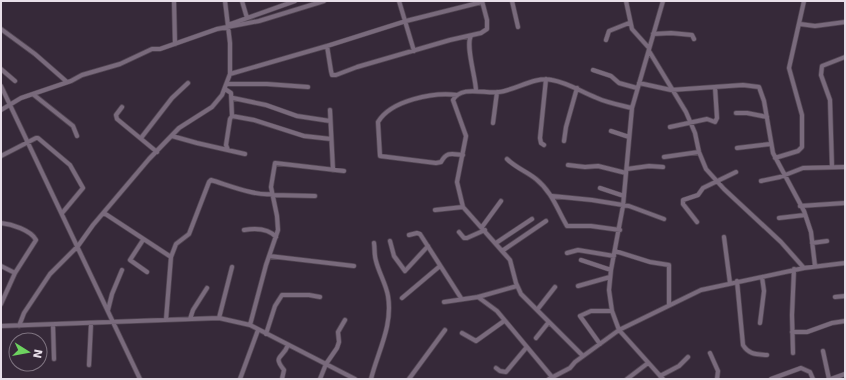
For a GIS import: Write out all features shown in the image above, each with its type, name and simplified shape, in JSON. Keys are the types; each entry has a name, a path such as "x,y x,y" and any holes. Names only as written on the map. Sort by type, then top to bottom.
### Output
{"street":[{"path":"174,1 175,41"},
{"path":"19,326 24,313 50,274 78,246 104,213 179,128 212,107 225,89 230,74 228,26 224,1"},
{"path":"242,1 247,18"},
{"path":"278,1 282,13"},
{"path":"228,26 295,1"},
{"path":"1,110 16,100 34,95 82,75 120,64 152,49 160,48 175,41 180,42 228,26 259,21 315,2 324,1"},
{"path":"399,1 415,49"},
{"path":"230,74 406,21 482,1 487,20 487,28 485,32 470,38 464,37 415,49 336,75 332,75 327,46"},
{"path":"512,1 518,28"},
{"path":"626,1 633,32 650,48 671,90 691,122 699,152 706,169 717,182 782,242 804,268"},
{"path":"663,1 632,108 620,230 611,270 609,290 612,311 619,330 662,377 679,366 688,357"},
{"path":"775,158 798,151 802,147 802,114 789,68 804,1"},
{"path":"800,24 815,26 845,22"},
{"path":"606,40 609,31 630,23"},
{"path":"1,29 36,54 67,82"},
{"path":"653,34 679,34 692,36 694,38"},
{"path":"470,38 476,80 476,91"},
{"path":"832,167 830,100 820,72 822,66 845,57"},
{"path":"1,69 15,81"},
{"path":"593,70 610,76 619,83 637,88"},
{"path":"463,155 447,155 441,162 436,163 380,156 378,122 385,114 414,99 432,94 457,95 476,91 497,92 546,79 578,88 599,99 632,108"},
{"path":"544,145 541,143 540,138 546,79"},
{"path":"141,138 172,98 188,83"},
{"path":"638,83 671,90 757,86 761,90 767,117 770,144 775,158 805,215 816,266"},
{"path":"227,84 267,84 308,87"},
{"path":"1,86 63,212 140,379"},
{"path":"670,127 707,119 714,122 716,120 715,87"},
{"path":"564,141 566,127 578,88"},
{"path":"225,89 231,93 232,98 232,116 230,119 225,149"},
{"path":"493,123 497,92"},
{"path":"34,95 73,126 77,136"},
{"path":"457,95 453,98 453,103 466,136 457,182 464,207 511,262 517,286 524,298 582,356"},
{"path":"232,98 266,105 296,116 330,121"},
{"path":"122,107 116,117 157,152"},
{"path":"330,110 333,170"},
{"path":"736,113 749,113 767,117"},
{"path":"232,116 254,120 304,136 331,139"},
{"path":"611,131 630,138"},
{"path":"172,136 245,154"},
{"path":"1,156 38,138 70,165 82,184 81,192 63,212"},
{"path":"737,148 770,144"},
{"path":"664,157 699,152"},
{"path":"508,159 514,166 535,178 552,196 567,226 591,226 620,230"},
{"path":"250,325 269,256 276,238 278,220 272,194 271,181 274,165 276,162 344,171"},
{"path":"568,165 585,167 598,166 626,171 649,166 663,168"},
{"path":"761,181 803,168 845,167"},
{"path":"697,222 683,204 683,200 698,195 703,188 736,172"},
{"path":"166,320 171,257 176,244 189,234 209,182 238,187 258,195 272,194 315,196"},
{"path":"600,188 624,196"},
{"path":"552,196 629,206 664,219"},
{"path":"459,232 464,238 467,238 484,229 500,201"},
{"path":"800,206 845,203"},
{"path":"435,210 464,207"},
{"path":"104,213 171,257"},
{"path":"779,218 805,215"},
{"path":"496,243 532,219"},
{"path":"502,251 546,221"},
{"path":"1,223 19,228 34,236 36,240 15,273 1,304"},
{"path":"244,230 262,229 269,231 276,238"},
{"path":"409,235 419,233 461,298"},
{"path":"724,237 730,283"},
{"path":"143,240 130,260 147,272"},
{"path":"812,243 827,241"},
{"path":"390,242 395,258 404,271 428,246"},
{"path":"371,379 375,359 385,338 389,322 388,298 376,261 374,243"},
{"path":"567,253 578,250 614,254 669,265 669,304"},
{"path":"269,256 354,266"},
{"path":"581,260 611,270"},
{"path":"478,297 493,308 551,378 571,367 582,356 619,330 700,290 804,268 845,263"},
{"path":"1,266 15,273"},
{"path":"402,298 440,266"},
{"path":"220,318 232,267"},
{"path":"108,310 112,294 122,270"},
{"path":"793,353 792,332 794,270"},
{"path":"578,286 610,276"},
{"path":"760,323 764,291 762,277"},
{"path":"737,281 744,345 748,351 753,354 767,355"},
{"path":"444,302 461,298 478,297 517,286"},
{"path":"537,310 555,287"},
{"path":"190,319 193,310 207,288"},
{"path":"266,334 275,306 282,295 294,294 320,297"},
{"path":"835,297 845,296"},
{"path":"600,344 580,316 591,311 612,311"},
{"path":"1,327 220,318 250,325 326,364 345,376 355,379"},
{"path":"320,379 326,364 337,348 339,342 338,332 345,320"},
{"path":"462,333 476,341 504,321"},
{"path":"792,332 807,332 832,323 845,321"},
{"path":"536,338 548,323"},
{"path":"88,365 91,324"},
{"path":"53,325 54,359"},
{"path":"240,379 258,330"},
{"path":"408,379 445,330"},
{"path":"282,379 285,372 278,360 279,356 284,353 288,345"},
{"path":"496,368 500,371 506,372 526,348"},
{"path":"822,351 830,379 845,374"},
{"path":"710,354 718,372 717,379"},
{"path":"627,379 648,363"},
{"path":"771,379 801,368 810,372 813,379"}]}
